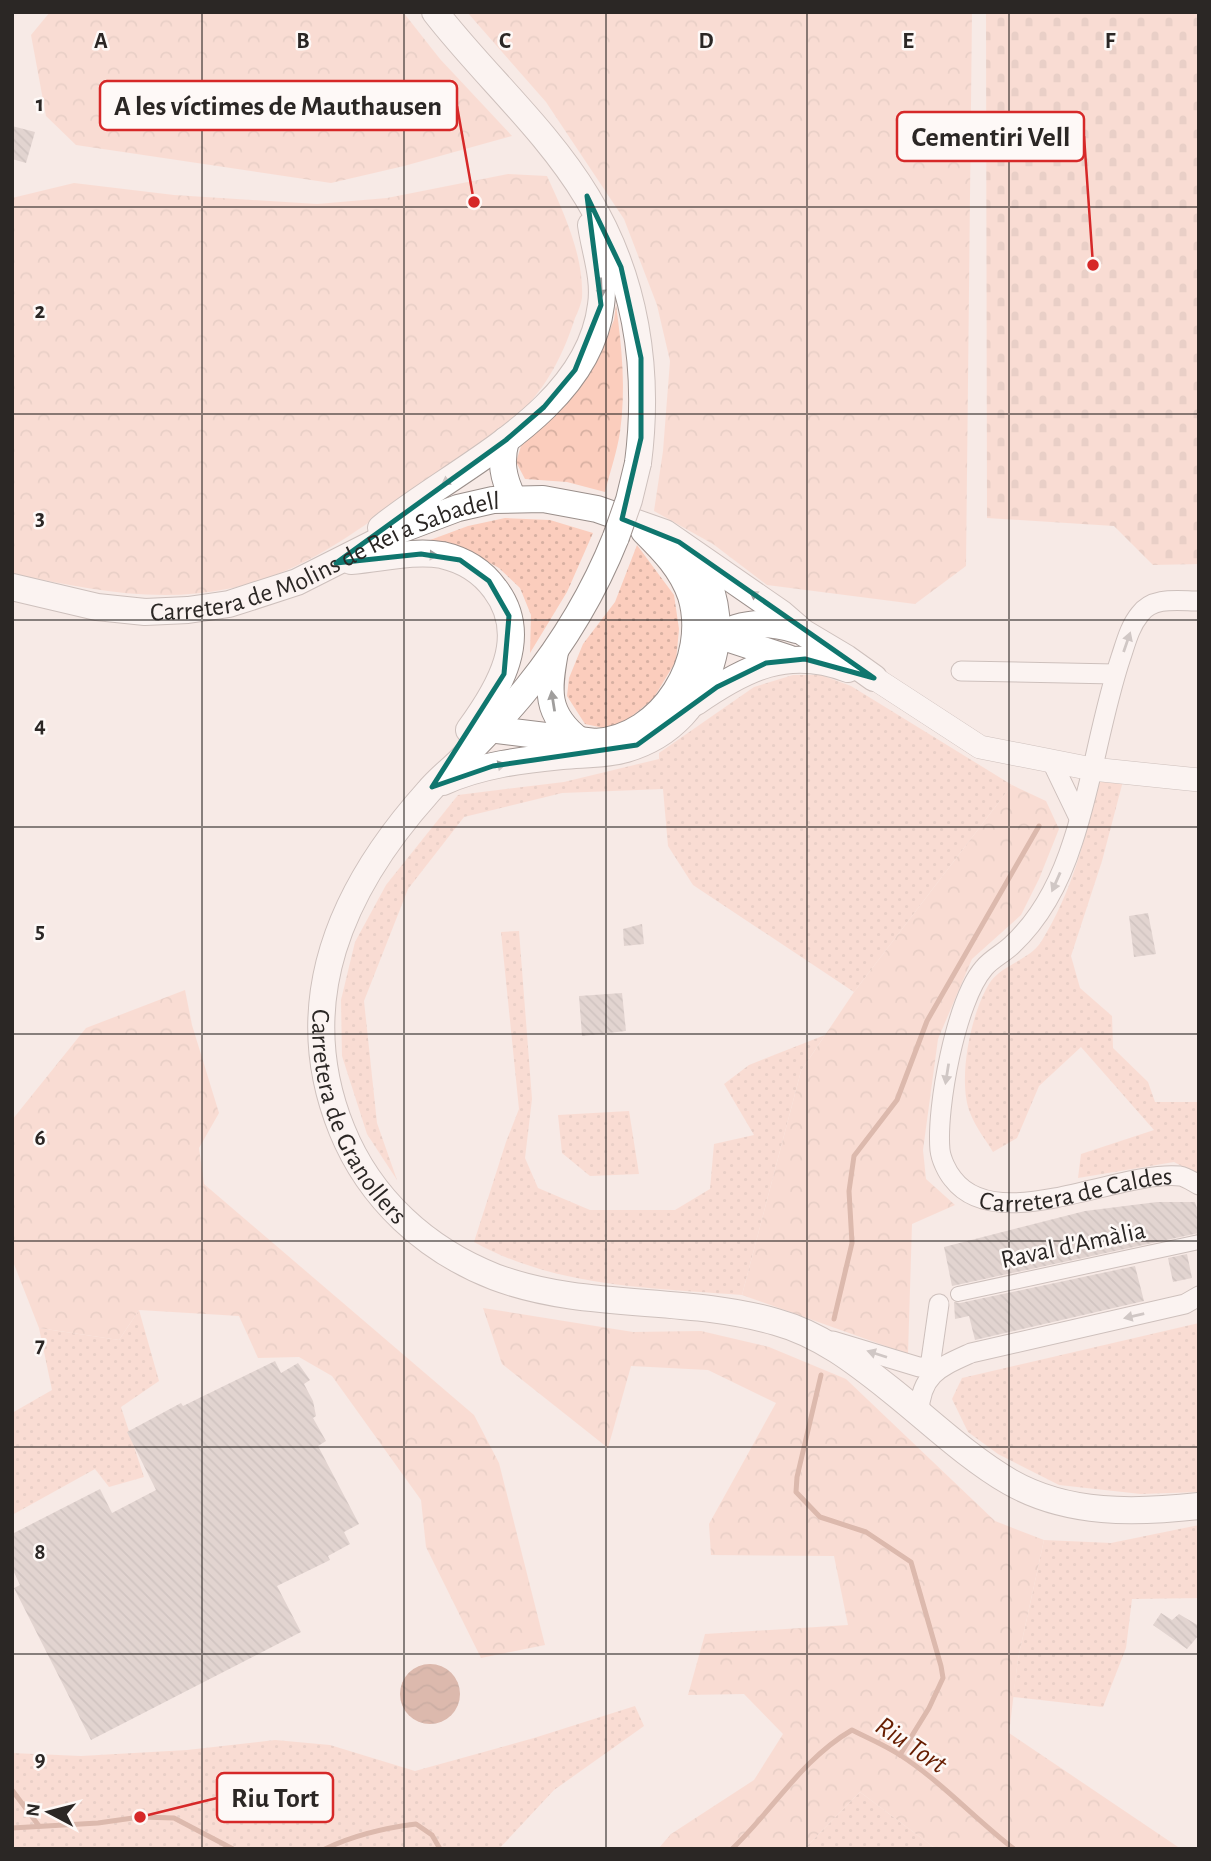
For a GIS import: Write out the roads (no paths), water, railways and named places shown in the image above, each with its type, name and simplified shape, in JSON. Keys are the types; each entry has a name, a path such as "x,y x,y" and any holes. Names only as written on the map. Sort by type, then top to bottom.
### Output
{"main road":[{"name":"Carretera de Granollers","path":"435,12 532,124 587,196 621,267 636,326 643,389 638,463 625,530 555,652 525,690 460,761 432,787 382,849 346,914 331,952 324,983 323,1053 331,1097 348,1144 375,1189 395,1213 455,1259 498,1278 555,1294 592,1300 739,1312 787,1325 814,1336 862,1366 919,1412"},
{"path":"340,561 394,517 506,440 544,407 566,383 582,359 599,319 602,290 587,196"},
{"path":"506,440 502,470 513,498"},
{"name":"Carretera de Molins de Rei a Sabadell","path":"12,587 97,607 145,612 167,612 253,598 297,582 400,530 473,503 513,498 557,500 597,509 625,530"},
{"path":"625,530 782,614 804,633 846,657 874,678"},
{"path":"340,561 421,554 460,560 489,581 501,597 509,616 510,655 504,674 488,704 432,787"},
{"path":"685,560 705,619 717,635 789,659"},
{"path":"663,708 678,688 693,646 694,611 685,560"},
{"path":"489,729 596,742 620,738 643,725 681,693 694,677 706,646 717,635 763,623 777,624 804,633"},
{"path":"694,703 711,665 717,635"},
{"path":"555,652 551,701 562,725 579,740"},
{"path":"432,787 466,773 493,766 624,750 650,739 675,723 694,703 740,674 766,663 805,659 843,667 874,678"},
{"path":"919,1412 1000,1476 1015,1485 1057,1501 1113,1511 1199,1506"}],"street":[{"name":"Carretera de Caldes","path":"1199,601 1157,601 1142,611 1132,625 1115,674 1069,850 1054,887 1037,918 1012,945 984,968 969,993 950,1052 940,1115 940,1153 952,1178 965,1192 990,1203 1017,1204 1151,1178 1182,1176 1199,1185"},
{"path":"961,671 1115,674"},
{"path":"874,678 980,747 1092,769 1199,780"},
{"path":"1052,762 1079,818"},
{"name":"Raval d'Amàlia","path":"958,1294 1199,1242"},
{"path":"814,1336 919,1367 935,1367 971,1353 1185,1304 1199,1296"},
{"path":"919,1412 920,1399 935,1367 939,1304"}],"water":[{"path":"430,1664 447,1669 455,1677 460,1694 455,1711 447,1719 430,1724 413,1719 405,1711 400,1694 405,1677 413,1669"}],"waterway":[{"path":"834,1319 852,1243 849,1191 854,1156 897,1100 927,1021 1039,826"},
{"path":"821,1375 797,1477 796,1492 820,1517 866,1532 911,1562 941,1666 943,1678 929,1708 900,1755"},
{"name":"Riu Tort","path":"732,1849 818,1755 852,1730 888,1748 915,1766 1014,1849"},
{"path":"12,1790 39,1826"},
{"name":"Riu Tort","path":"12,1828 98,1823 140,1817 174,1818 233,1849"},
{"name":"Riu Tort","path":"325,1849 369,1833 416,1824 432,1835 440,1849"}],"place":[{"name":"A les víctimes de Mauthausen","path":"474,202"},
{"name":"Cementiri Vell","path":"1093,265"},
{"name":"Riu Tort","path":"140,1817"}]}
